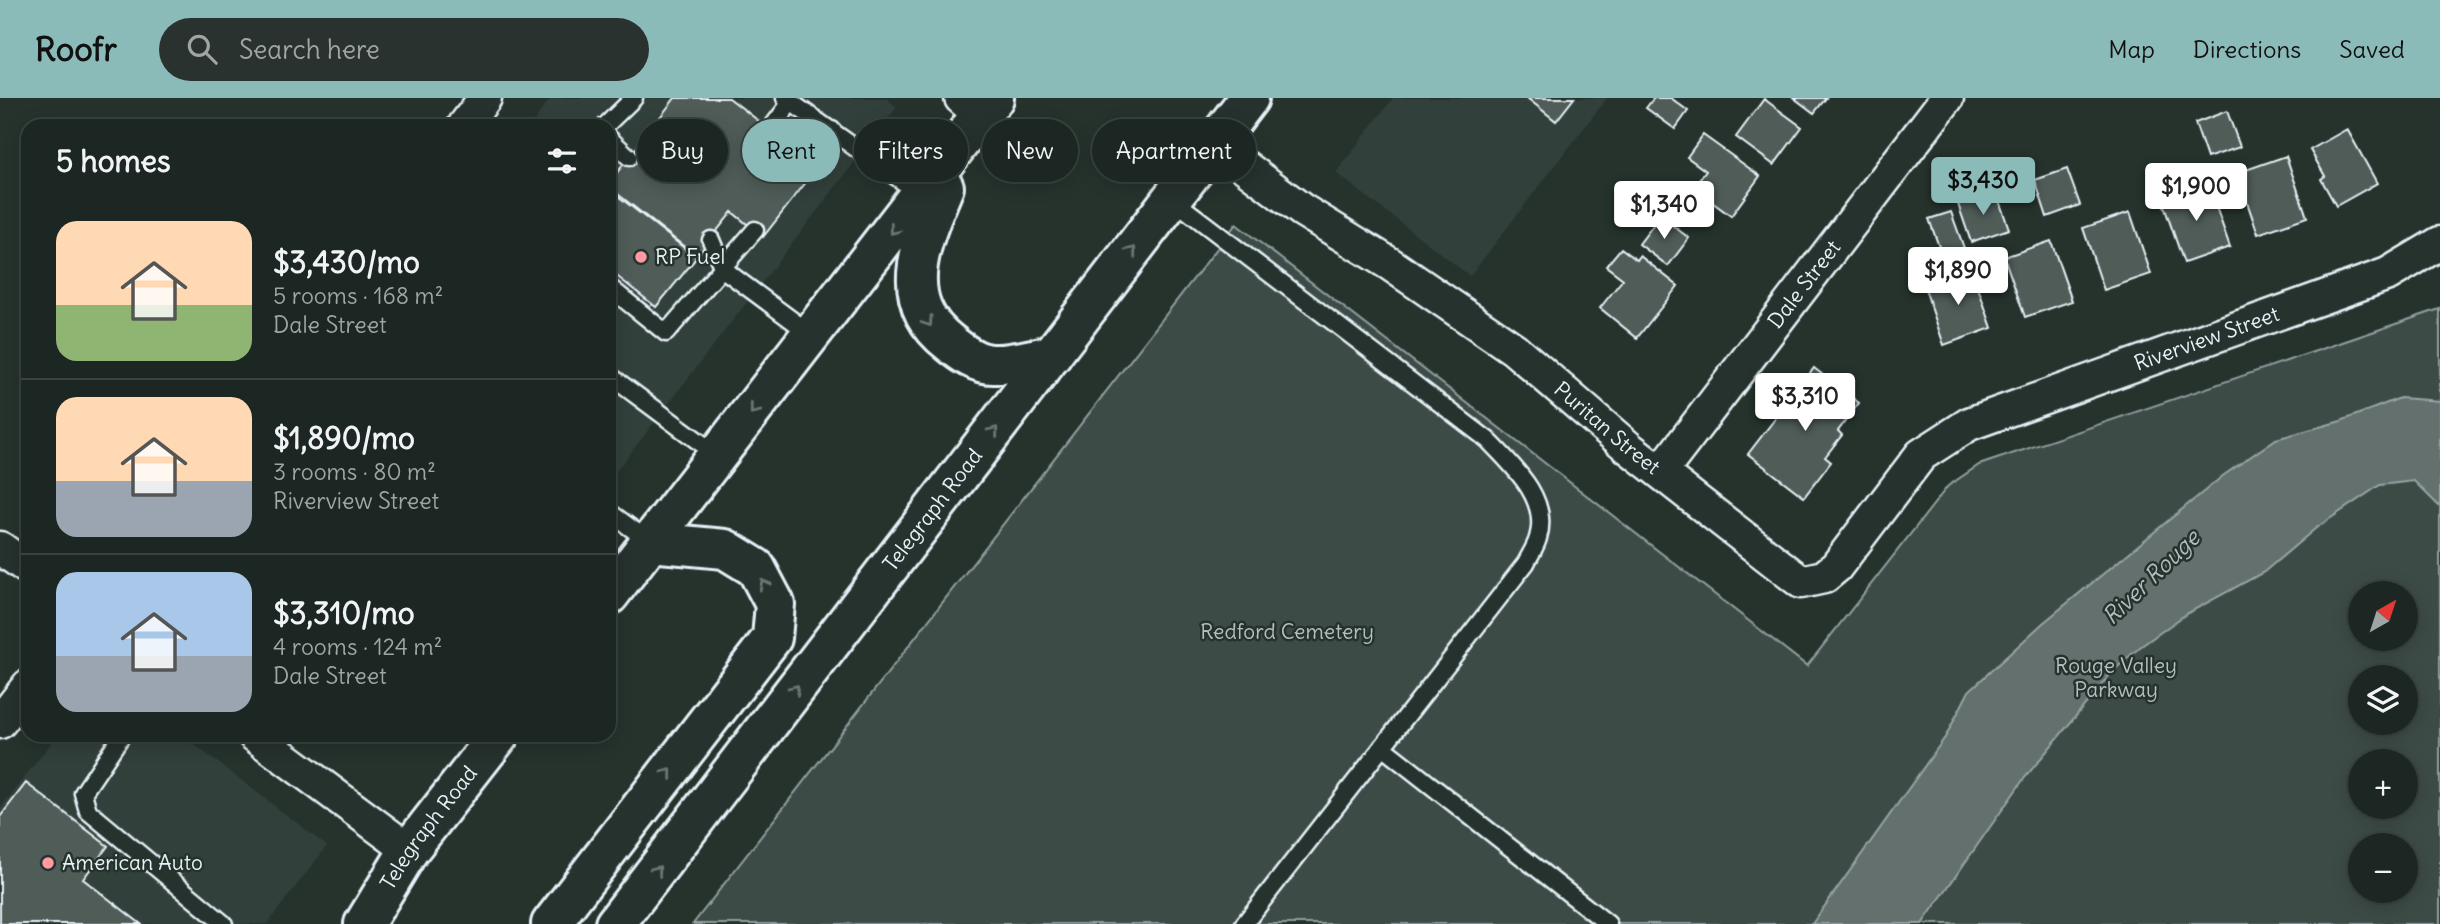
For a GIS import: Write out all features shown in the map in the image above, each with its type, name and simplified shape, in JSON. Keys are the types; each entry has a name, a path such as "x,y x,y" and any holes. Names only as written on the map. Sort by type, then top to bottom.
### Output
{"main road":[{"name":"Telegraph Road","path":"1233,119 1249,98"},
{"path":"616,585 921,195 975,113"},
{"path":"975,113 925,230 915,279 919,309 933,330 967,356 992,364 1052,355"},
{"name":"Telegraph Road","path":"615,924 1185,182"},
{"path":"551,924 772,638 775,604 756,568 725,549 650,542"},
{"name":"Telegraph Road","path":"364,924 409,850 494,742"}],"street":[{"path":"469,119 485,98"},
{"name":"Dale Street","path":"1661,472 1947,98"},
{"name":"Puritan Street","path":"1256,175 1302,210 1390,264 1514,349 1661,472 1801,582 1824,577 1836,567 1921,455 1969,424"},
{"name":"Riverview Street","path":"1969,424 2388,274 2440,243"},
{"path":"0,548 21,563"},
{"path":"0,722 21,695"},
{"path":"263,742 409,850"}],"lane":[{"path":"612,119 634,98"},
{"path":"777,119 788,100 816,119"},
{"path":"840,136 921,195"},
{"path":"616,145 629,157"},
{"path":"1172,199 1488,440 1516,469 1539,505 1539,537 1526,563 1244,924"},
{"path":"616,293 666,332 755,230"},
{"path":"710,240 723,269 812,335"},
{"path":"616,380 718,455"},
{"path":"616,517 650,542"},
{"path":"117,742 83,793 88,811 224,924"},
{"path":"1382,747 1608,924"}],"shaded area":[{"path":"551,98 886,98 897,107 888,119 854,119 854,163 840,181 840,119 742,119 742,182 839,182 616,472 616,119 535,119"},
{"path":"1393,98 1607,98 1470,276 1336,173"},
{"path":"52,742 191,742 327,846 267,924 0,924 0,809"}],"green space":[{"name":"Redford Cemetery","path":"1236,224 1807,666 1948,486 1979,465 2440,309 2440,924 693,924"}],"water":[{"name":"River Rouge","path":"2400,398 2440,401 2440,507 2414,481 2380,485 2316,528 2264,572 2186,614 2140,647 2113,671 2023,780 1922,924 1812,924 1946,736 1969,691 2043,623 2224,475 2276,439 2341,421"}],"building":[{"path":"675,98 729,98 756,119 742,119 742,182 806,182 763,237 732,212 696,257 616,194 616,174 637,147 637,182 728,182 728,119 659,119"},
{"path":"1527,98 1574,98 1556,121"},
{"path":"1654,98 1671,98 1688,111 1675,129 1646,108"},
{"path":"1794,98 1826,98 1814,113"},
{"path":"1764,99 1802,127 1774,165 1736,137"},
{"path":"2227,111 2240,147 2207,158 2195,123"},
{"path":"2347,129 2377,183 2336,206 2321,179 2325,176 2310,150"},
{"path":"1703,135 1760,176 1731,216 1693,188 1706,171 1687,157"},
{"path":"2286,156 2307,217 2258,234 2237,173"},
{"path":"2067,169 2080,205 2047,217 2035,180"},
{"path":"2208,184 2230,247 2184,263 2162,200"},
{"path":"1996,192 2009,229 1971,242 1958,204"},
{"path":"616,193 697,257 656,307 616,276"},
{"path":"1951,212 1964,248 1942,255 1929,219"},
{"path":"2130,212 2151,274 2104,290 2083,228"},
{"path":"1660,216 1689,238 1668,266 1639,244"},
{"path":"2051,241 2072,301 2025,317 2004,257"},
{"path":"1621,248 1637,260 1640,256 1678,286 1637,338 1600,308 1623,279 1606,266"},
{"path":"1972,270 1992,328 1944,345 1924,286"},
{"path":"1814,368 1859,403 1838,431 1842,435 1825,457 1831,462 1804,497 1748,454"},
{"name":"American Auto","path":"26,783 108,846 83,879 141,924 0,924 0,817"}],"place":[{"name":"RP Fuel","path":"641,257"},
{"name":"American Auto","path":"48,863"}],"park label":[{"name":"Rouge Valley Parkway","path":"2116,678"}]}
